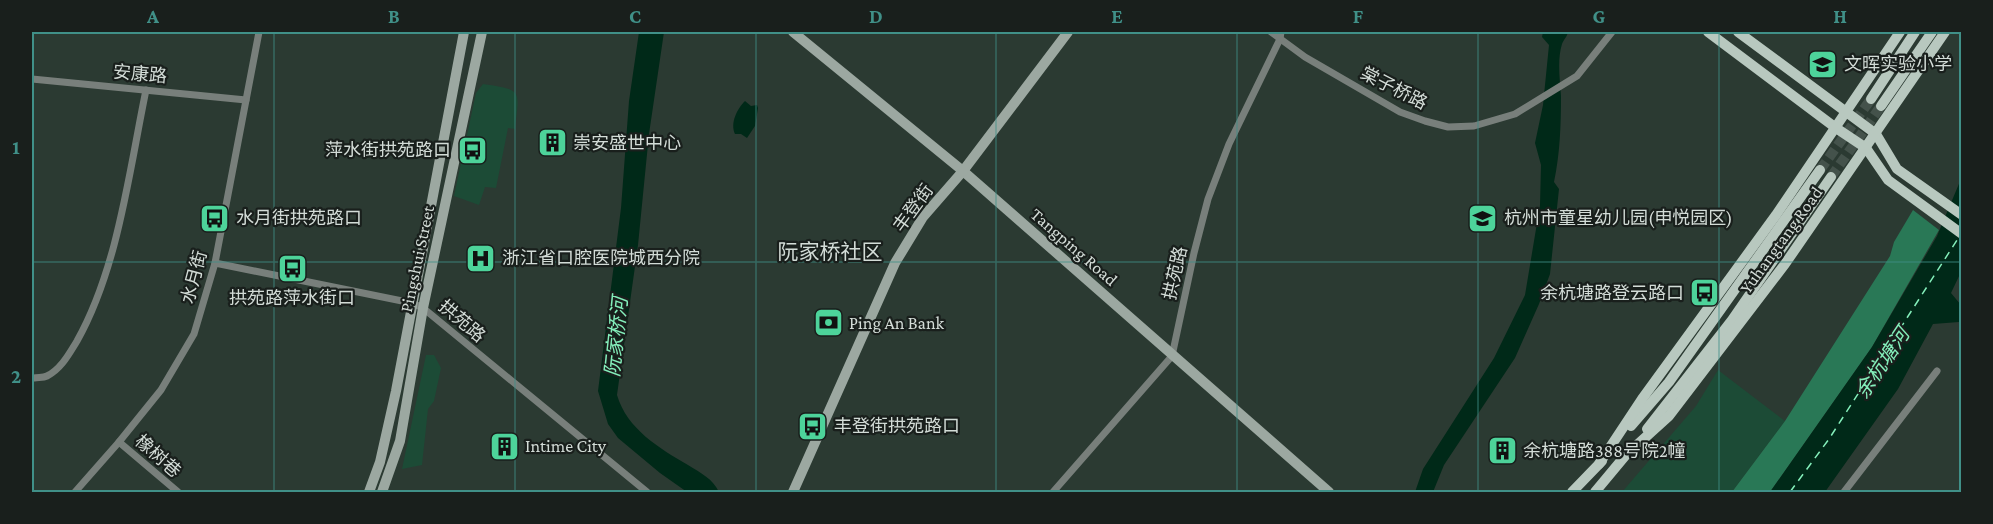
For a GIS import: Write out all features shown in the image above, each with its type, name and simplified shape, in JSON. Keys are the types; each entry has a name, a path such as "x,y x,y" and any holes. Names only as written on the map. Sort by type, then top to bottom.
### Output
{"main road":[{"path":"1708,32 1866,148 1888,180 1962,234"},
{"path":"1738,32 1876,134 1897,169 1962,215"},
{"name":"Yuhangtang Road","path":"1599,464 1642,399 1776,215 1900,32"},
{"path":"1871,99 1915,32"},
{"path":"1881,106 1932,32"},
{"name":"Yuhangtang Road","path":"1627,454 1669,416 1785,264 1945,32"},
{"name":"Yuhangtang Road","path":"1572,492 1669,382 1820,170"},
{"name":"Yuhangtang Road","path":"1595,492 1732,320 1831,177"}],"street":[{"name":"水月街","path":"75,492 161,390 194,334 215,263 259,32"},
{"name":"Pingshui Street","path":"369,492 380,462 392,411 464,32"},
{"name":"Pingshui Street","path":"382,492 400,441 423,308 482,32"},
{"name":"Tangping Road","path":"794,32 963,171 1329,492"},
{"name":"丰登街","path":"793,492 895,262 923,217 963,171 1068,32"},
{"name":"棠子桥路","path":"1272,32 1281,35 1305,57 1400,112 1425,122 1448,127 1474,126 1515,114 1577,76 1612,32"},
{"name":"拱苑路","path":"1053,492 1172,356 1208,199 1230,144 1281,35"},
{"name":"安康路","path":"32,80 246,100"},
{"path":"34,378 46,377 56,370 68,356 84,327 104,280 147,90"},
{"name":"拱苑路","path":"215,263 412,303 423,308 647,492"},
{"path":"1844,492 1937,371"},
{"name":"橡树巷","path":"119,442 178,492"}],"shaded area":[{"path":"483,84 512,91 516,94 517,106 515,129 508,128 496,188 485,187 479,205 454,196 476,93"},
{"path":"426,355 434,355 441,368 434,401 428,409 422,465 402,469"},
{"path":"1718,370 1785,421 1732,492 1622,492 1696,406"}],"green space":[{"path":"1913,210 1939,230 1872,347 1770,492 1732,492 1785,421 1890,256 1894,242"}],"water":[{"name":"阮家桥河","path":"639,32 664,32 617,395 628,418 636,428 666,452 706,477 719,492 687,492 618,438 608,424 598,391 621,208 629,101"},
{"path":"1543,32 1568,32 1562,44 1559,70 1560,129 1554,182 1559,189 1550,274 1515,358 1444,465 1433,492 1415,492 1423,469 1494,358 1525,295 1540,205 1541,165 1535,143 1543,105 1549,45 1542,37"},
{"path":"745,101 751,106 757,105 758,108 755,126 747,138 741,134 735,134 733,125 739,108"},
{"name":"余杭塘河","path":"1961,179 1961,272 1951,293 1961,305 1961,323 1933,324 1898,389 1825,492 1770,492 1872,347 1937,236"}],"ferry route":[{"path":"1790,492 1829,439 1959,237"}],"tunnel":[{"path":"1820,170 1871,99"},
{"path":"1831,177 1881,106"}],"place":[{"name":"文晖实验小学","path":"1823,64"},
{"name":"崇安盛世中心","path":"552,143"},
{"name":"萍水街拱苑路口","path":"472,150"},
{"name":"水月街拱苑路口","path":"215,218"},
{"name":"杭州市童星幼儿园(申悦园区)","path":"1483,218"},
{"name":"浙江省口腔医院城西分院","path":"481,258"},
{"name":"拱苑路萍水街口","path":"292,269"},
{"name":"余杭塘路登云路口","path":"1705,293"},
{"name":"Ping An Bank","path":"828,323"},
{"name":"丰登街拱苑路口","path":"813,426"},
{"name":"Intime City","path":"504,446"},
{"name":"余杭塘路388号院2幢","path":"1502,451"}],"district":[{"name":"阮家桥社区","path":"830,252"}]}
